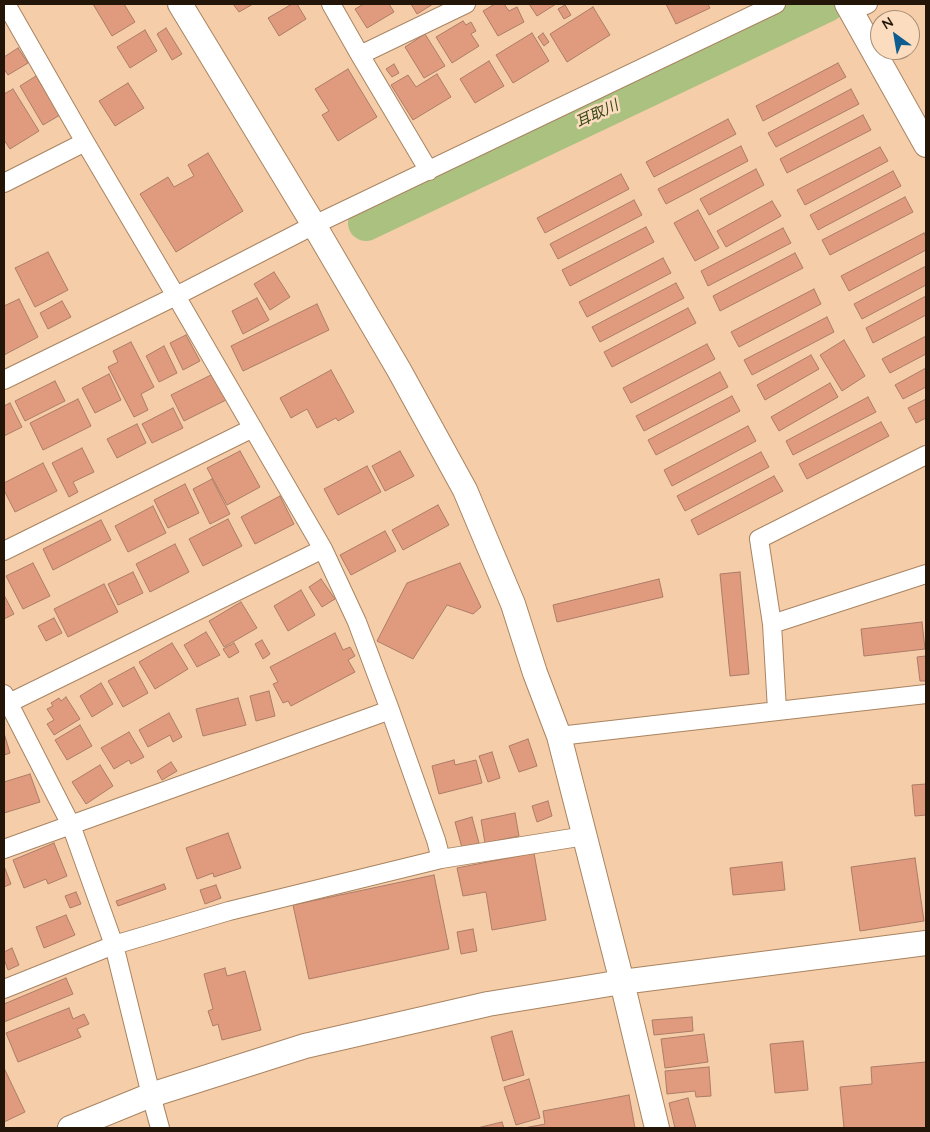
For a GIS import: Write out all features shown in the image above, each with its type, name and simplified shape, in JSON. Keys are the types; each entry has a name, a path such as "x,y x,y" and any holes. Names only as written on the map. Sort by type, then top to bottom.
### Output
{"street":[{"path":"6,4 323,549 356,622 390,710 436,840 441,860"},
{"path":"180,4 314,225 399,370 465,490 513,604 535,673 559,736 657,1128"},
{"path":"331,4 429,170"},
{"path":"360,56 466,4"},
{"path":"4,380 176,296 314,225 776,4"},
{"path":"853,6 922,130"},
{"path":"4,183 85,142"},
{"path":"4,551 253,428"},
{"path":"777,710 772,624 759,539 926,455"},
{"path":"160,1128 114,945 71,825 5,700 323,549"},
{"path":"772,624 926,574"},
{"path":"559,736 926,694"},
{"path":"4,849 390,710"},
{"path":"4,990 114,945 229,911 441,860 585,836"},
{"path":"70,1128 151,1095 305,1046 488,1004 622,982 926,943"}],"building":[{"path":"93,4 124,4 135,22 112,36"},
{"path":"233,4 253,4 239,12"},
{"path":"292,4 297,4 306,19 279,36 268,18"},
{"path":"364,4 389,4 394,12 367,28 355,9"},
{"path":"411,4 433,4 417,14"},
{"path":"495,4 504,4 509,11 517,7 524,22 498,36 483,11"},
{"path":"529,4 556,4 537,16"},
{"path":"666,4 708,4 710,8 676,24"},
{"path":"565,5 571,15 564,19 558,9"},
{"path":"593,7 610,35 567,62 550,34"},
{"path":"463,21 466,25 471,22 476,31 471,34 479,46 452,63 436,37"},
{"path":"166,28 182,54 172,60 157,34"},
{"path":"145,30 157,51 130,68 117,47"},
{"path":"532,33 549,61 513,83 496,55"},
{"path":"543,33 549,42 544,46 538,37"},
{"path":"425,34 445,66 424,78 405,47"},
{"path":"18,48 28,63 8,75 4,69 4,57"},
{"path":"489,61 504,86 475,103 460,79"},
{"path":"838,63 846,77 763,121 756,106"},
{"path":"394,64 399,73 392,77 386,69"},
{"path":"348,69 377,117 338,141 322,115 329,111 315,89"},
{"path":"437,74 451,97 413,120 391,85 408,75 416,87"},
{"path":"36,76 60,115 43,125 20,86"},
{"path":"128,83 144,108 115,126 99,101"},
{"path":"13,89 39,131 10,149 4,140 4,94"},
{"path":"851,89 859,104 776,147 768,133"},
{"path":"863,115 871,130 787,173 780,159"},
{"path":"728,119 736,134 654,177 646,162"},
{"path":"741,146 748,161 666,204 658,189"},
{"path":"880,147 888,161 805,205 797,190"},
{"path":"208,153 243,211 176,252 140,194 168,177 174,187 194,176 188,165"},
{"path":"756,169 764,185 709,215 700,199"},
{"path":"893,171 901,186 818,230 810,215"},
{"path":"621,174 629,189 545,233 537,218"},
{"path":"905,197 913,212 830,255 822,240"},
{"path":"634,200 642,215 558,259 550,244"},
{"path":"772,201 781,216 726,247 717,231"},
{"path":"698,210 719,248 695,261 674,223"},
{"path":"646,227 654,242 570,286 562,270"},
{"path":"783,228 791,243 708,286 701,271"},
{"path":"924,233 926,237 926,250 849,291 841,276"},
{"path":"48,252 68,290 35,307 15,268"},
{"path":"795,253 803,268 720,311 713,296"},
{"path":"663,258 671,273 587,317 579,302"},
{"path":"926,266 926,285 862,319 854,304"},
{"path":"274,272 290,297 270,310 254,284"},
{"path":"676,283 684,298 600,342 592,327"},
{"path":"814,289 821,304 739,347 731,332"},
{"path":"926,296 926,315 873,343 866,328"},
{"path":"257,298 269,320 243,334 232,311"},
{"path":"19,299 38,337 4,355 4,306"},
{"path":"62,301 71,317 48,329 40,313"},
{"path":"317,304 329,330 243,371 231,346"},
{"path":"688,308 696,323 612,367 604,352"},
{"path":"827,317 834,332 752,375 744,360"},
{"path":"186,335 200,361 183,370 170,343"},
{"path":"926,336 926,354 890,373 882,359"},
{"path":"844,340 865,376 842,391 820,355"},
{"path":"131,342 154,387 141,394 148,410 134,417 108,367 118,362 113,351"},
{"path":"707,344 715,359 631,403 623,388"},
{"path":"164,346 177,373 159,382 146,356"},
{"path":"811,355 819,369 765,400 757,385"},
{"path":"926,368 926,387 903,399 895,385"},
{"path":"331,370 354,412 338,421 336,418 317,428 307,409 291,418 280,398"},
{"path":"720,372 728,387 644,431 636,416"},
{"path":"109,374 121,400 95,413 82,388"},
{"path":"213,374 226,400 184,421 171,395"},
{"path":"55,381 65,401 25,421 15,401"},
{"path":"830,383 838,397 779,431 771,417"},
{"path":"732,396 740,411 656,455 648,440"},
{"path":"868,397 876,412 793,455 786,441"},
{"path":"78,399 91,426 43,450 30,423"},
{"path":"926,399 926,418 916,423 908,408"},
{"path":"10,403 22,427 4,436 4,406"},
{"path":"173,408 183,428 152,443 142,424"},
{"path":"881,422 889,436 807,479 799,464"},
{"path":"137,424 146,443 117,458 107,439"},
{"path":"748,426 756,441 672,486 664,470"},
{"path":"82,448 94,472 73,482 78,492 69,497 52,463"},
{"path":"240,451 260,487 227,505 207,468"},
{"path":"400,451 414,476 385,491 372,466"},
{"path":"761,452 769,467 685,511 677,496"},
{"path":"43,463 57,491 15,512 4,490 4,483"},
{"path":"367,466 381,492 338,515 324,489"},
{"path":"774,476 783,491 698,535 691,520"},
{"path":"212,479 230,514 210,524 193,489"},
{"path":"185,484 199,513 168,528 154,500"},
{"path":"280,496 294,524 255,544 241,517"},
{"path":"438,505 449,525 403,550 392,530"},
{"path":"153,506 166,533 128,552 115,526"},
{"path":"228,519 242,546 203,566 189,539"},
{"path":"101,520 111,540 53,570 43,549"},
{"path":"385,531 396,551 351,575 340,555"},
{"path":"175,544 189,572 150,592 136,564"},
{"path":"33,563 50,596 23,609 6,576"},
{"path":"460,563 481,607 473,614 447,605 413,659 377,641 407,583"},
{"path":"133,572 143,593 118,605 108,584"},
{"path":"740,572 749,674 730,676 720,574"},
{"path":"321,579 335,599 322,607 309,587"},
{"path":"659,579 663,597 557,622 553,605"},
{"path":"104,584 118,612 68,637 54,609"},
{"path":"301,590 315,615 288,631 274,606"},
{"path":"4,598 14,614 4,619"},
{"path":"241,602 257,628 224,647 209,621"},
{"path":"54,618 62,633 46,641 38,626"},
{"path":"922,622 925,649 864,656 861,629"},
{"path":"206,632 220,655 197,667 184,645"},
{"path":"335,633 343,650 350,647 355,656 348,660 355,672 291,706 288,701 283,703 273,684 278,682 270,667"},
{"path":"262,640 270,654 263,659 255,644"},
{"path":"172,643 188,669 155,689 139,662"},
{"path":"234,643 239,652 229,658 223,649"},
{"path":"926,656 926,681 920,681 917,657"},
{"path":"134,667 148,693 123,707 108,681"},
{"path":"101,683 113,704 92,717 80,696"},
{"path":"269,691 275,716 256,721 250,696"},
{"path":"66,697 80,719 54,735 47,724 54,720 47,709 53,706 51,703 59,698 61,701"},
{"path":"238,698 246,725 203,736 196,709"},
{"path":"169,713 182,737 173,742 170,735 148,747 139,730"},
{"path":"80,725 92,746 67,760 55,740"},
{"path":"129,732 144,757 131,764 129,760 114,769 101,748"},
{"path":"4,733 10,753 4,755"},
{"path":"528,739 537,766 519,772 509,746"},
{"path":"492,752 500,778 488,782 479,756"},
{"path":"454,760 455,765 476,760 482,783 439,794 432,766"},
{"path":"171,762 177,771 162,780 157,771"},
{"path":"100,765 113,786 86,804 72,782"},
{"path":"30,774 40,802 4,813 4,782"},
{"path":"926,784 926,815 915,816 912,785"},
{"path":"548,801 552,816 537,822 532,806"},
{"path":"515,813 519,836 485,843 481,820"},
{"path":"472,817 479,843 462,848 455,822"},
{"path":"228,833 241,868 214,877 213,873 197,879 186,848"},
{"path":"54,843 67,876 48,884 46,879 24,888 13,860"},
{"path":"534,853 546,920 492,930 486,892 463,896 457,868"},
{"path":"915,858 924,921 860,931 851,867"},
{"path":"782,862 785,890 733,895 730,868"},
{"path":"4,866 11,884 4,887"},
{"path":"434,875 449,949 309,979 293,905"},
{"path":"164,884 166,889 118,906 116,901"},
{"path":"216,885 221,898 205,904 200,890"},
{"path":"76,892 81,904 70,908 65,896"},
{"path":"66,915 75,935 44,948 36,927"},
{"path":"473,929 477,951 461,954 457,932"},
{"path":"12,948 19,965 8,970 4,959 4,952"},
{"path":"225,968 227,976 245,971 261,1030 222,1040 218,1024 213,1026 208,1011 213,1009 204,974"},
{"path":"66,978 73,994 4,1022 4,1004"},
{"path":"69,1008 73,1019 84,1014 89,1024 77,1029 81,1037 18,1062 6,1033"},
{"path":"692,1017 693,1031 654,1035 652,1020"},
{"path":"512,1031 524,1075 503,1081 491,1037"},
{"path":"704,1034 708,1062 665,1068 661,1039"},
{"path":"803,1041 808,1090 775,1093 770,1044"},
{"path":"926,1062 926,1128 844,1128 840,1087 872,1084 871,1067"},
{"path":"709,1067 711,1096 696,1097 695,1091 667,1094 665,1071"},
{"path":"4,1068 25,1112 4,1122"},
{"path":"529,1079 540,1118 516,1125 504,1087"},
{"path":"629,1095 635,1128 524,1128 545,1124 543,1111"},
{"path":"688,1098 696,1128 675,1128 669,1103"},
{"path":"502,1122 504,1128 477,1128"}],"waterway":[{"name":"耳取川","path":"366,223 827,4"}]}
